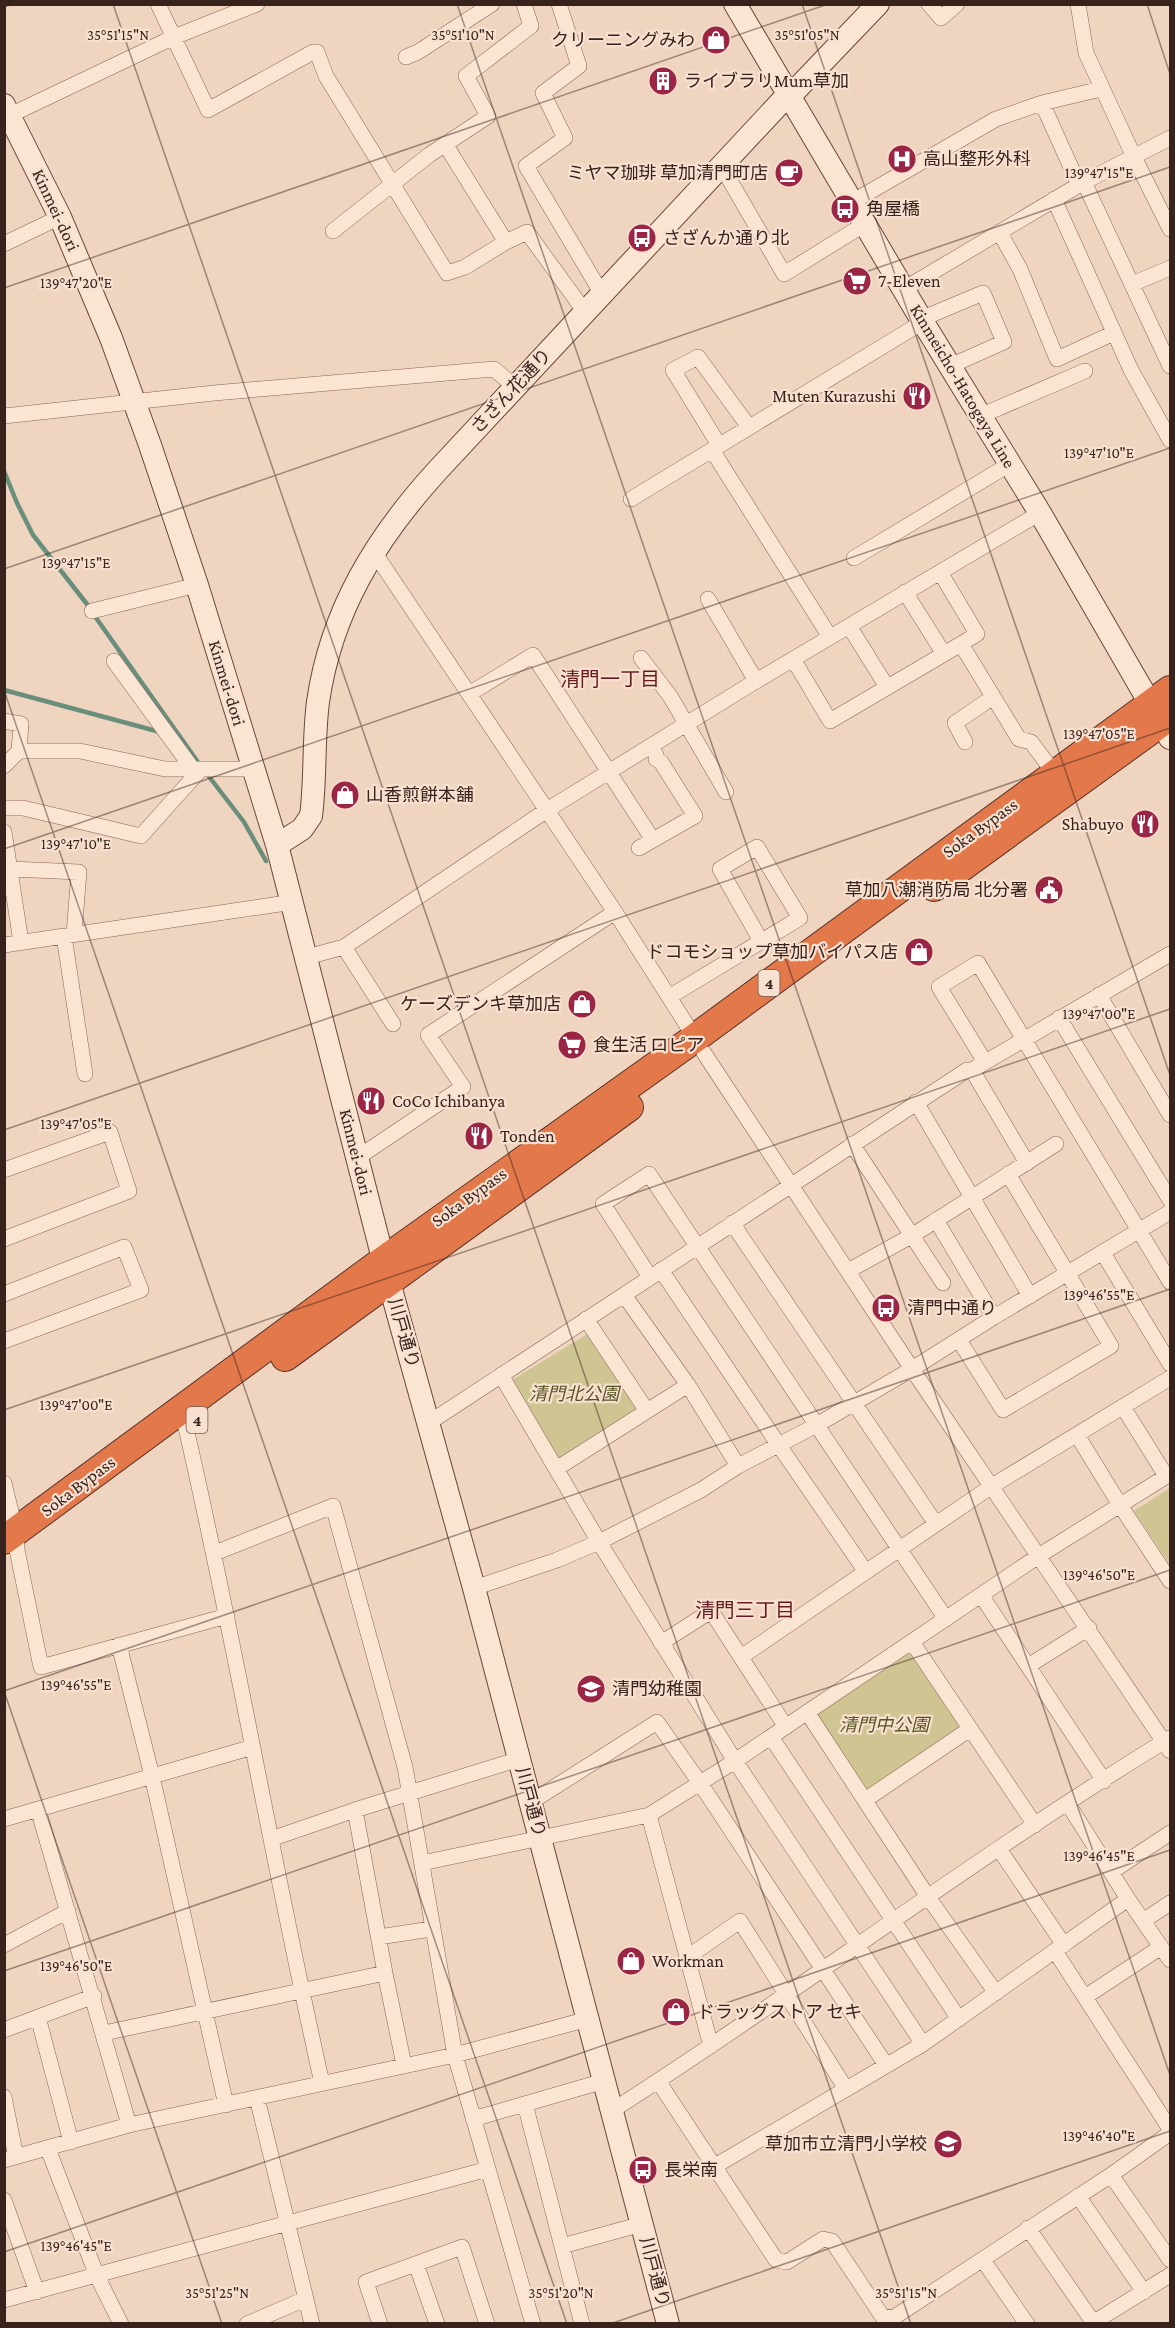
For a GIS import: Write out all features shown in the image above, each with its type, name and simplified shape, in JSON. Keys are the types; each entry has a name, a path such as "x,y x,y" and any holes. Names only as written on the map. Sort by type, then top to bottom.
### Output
{"highway":[{"name":"Soka Bypass","path":"699,1045 1055,774 1165,714"},
{"name":"Soka Bypass","path":"11,1545 186,1428 387,1271 534,1150 699,1045 1165,714"},
{"name":"Soka Bypass","path":"11,1545 387,1271"}],"street":[{"path":"158,4 208,110 313,52 317,52 326,76 447,273 465,267 527,232 585,312"},
{"path":"7,113 174,37 257,4"},
{"path":"406,57 418,52 492,4"},
{"path":"333,231 445,144 488,116 466,76 531,26 524,4"},
{"path":"559,4 579,66 543,93 565,138 525,166 602,294"},
{"name":"Kinmeicho-Hatogaya Line","path":"735,4 922,321 1165,714"},
{"name":"さざん花通り","path":"277,845 302,829 311,816 317,705 321,680 346,603 371,554 414,496 781,102 790,96 878,4"},
{"path":"929,4 940,18 957,4"},
{"path":"1078,4 1086,53 1101,89 1170,229"},
{"path":"852,202 996,119 1042,103 1101,89"},
{"path":"1042,103 1170,366"},
{"name":"Kinmei-dori","path":"7,113 60,217 88,281 134,402 197,585 293,902 387,1271"},
{"path":"904,289 1081,183 1170,138"},
{"path":"445,144 506,242"},
{"path":"722,165 784,274 866,224"},
{"path":"1054,199 1131,370 1169,433"},
{"path":"4,244 60,217"},
{"path":"1000,233 1020,269 1057,358 1114,333"},
{"path":"1132,284 1170,268"},
{"path":"631,499 922,321 983,293 1004,342 950,366"},
{"path":"749,427 698,357 673,370 716,448 830,637"},
{"path":"4,416 494,369 515,387"},
{"path":"980,416 1085,371"},
{"path":"854,558 1010,464"},
{"path":"307,957 344,947 547,810 609,771 1040,513"},
{"path":"371,554 380,561 615,912 699,1045 912,1369 1168,1743 1035,1825 711,2046 613,2110"},
{"path":"793,659 830,721 961,644 977,634 940,572"},
{"path":"92,611 197,585"},
{"path":"905,592 944,654"},
{"path":"708,599 756,681"},
{"path":"849,626 887,687"},
{"path":"961,644 1019,740 1030,742 1055,774"},
{"path":"469,694 533,655 653,840"},
{"path":"641,658 670,696 726,792"},
{"path":"114,661 197,769"},
{"path":"965,742 955,723 993,697"},
{"path":"4,721 21,724 18,751 4,766"},
{"path":"639,848 695,816 661,762 656,759 651,746"},
{"path":"18,751 80,751 165,769 253,769"},
{"path":"4,808 22,808 141,836 197,769"},
{"path":"4,832 21,942"},
{"path":"669,997 800,918 757,847 720,869 761,941"},
{"path":"10,869 79,872 69,935 86,1074"},
{"path":"4,945 293,902"},
{"path":"357,1158 463,1087 428,1035 615,912"},
{"path":"344,947 393,1024"},
{"path":"430,1422 916,1102 967,1070 979,1066 1170,954"},
{"path":"1027,1163 939,987 978,963 1170,1282"},
{"path":"1099,995 1170,1115"},
{"path":"1059,1018 1170,1200"},
{"path":"916,1102 1030,1296"},
{"path":"4,1170 111,1132 129,1191 4,1239"},
{"path":"852,1144 943,1283"},
{"path":"848,1271 913,1235 1056,1144"},
{"path":"866,1572 778,1444 603,1204 649,1174 815,1426 946,1619"},
{"path":"959,1340 1003,1410 1110,1346 1008,1174"},
{"path":"474,1588 558,1560 701,1490 738,1466 815,1426 912,1369 1170,1212"},
{"path":"936,1220 994,1317"},
{"path":"732,1223 852,1404 936,1524"},
{"path":"4,1294 124,1247 141,1290 4,1341"},
{"path":"1103,1253 1170,1364"},
{"name":"川戸通り","path":"387,1271 430,1422 668,2324"},
{"path":"624,1295 688,1385 738,1466"},
{"path":"586,1319 647,1412"},
{"path":"501,1375 598,1542 735,1761 923,2044"},
{"path":"741,1657 992,1486 1170,1378"},
{"path":"556,1469 688,1385"},
{"path":"423,1863 649,1815 735,1761 1040,1555 1168,1475 1123,1407"},
{"path":"186,1428 215,1553 301,1990 322,2083"},
{"path":"1077,1435 1170,1581"},
{"path":"4,1483 11,1545 41,1667 227,1616"},
{"path":"215,1553 333,1506 405,1767 455,2055 533,2324"},
{"path":"981,1595 1104,1781"},
{"path":"661,1643 711,1611 786,1726"},
{"path":"1028,1666 1089,1628"},
{"path":"912,1642 1035,1825"},
{"path":"119,1645 152,1776 226,2105"},
{"path":"807,1712 928,1897 996,1993"},
{"path":"531,1802 657,1722 700,1783 886,2066"},
{"path":"866,1800 970,1729"},
{"path":"771,1737 959,2019"},
{"path":"4,1819 253,1747"},
{"path":"271,1839 355,1810 519,1759"},
{"path":"1068,1804 1170,1960"},
{"path":"38,1809 94,1996 129,2125"},
{"path":"355,1810 404,2064"},
{"path":"649,1815 711,2046"},
{"path":"1111,1872 1170,1833"},
{"path":"658,2081 776,2260 787,2262 823,2239 832,2241 882,2316 893,2318 1111,2175 1170,2131 1085,1997 1060,1948 999,1849"},
{"path":"715,2166 923,2044 1128,1899"},
{"path":"1143,1921 1170,1903"},
{"path":"4,1945 68,1911"},
{"path":"688,1956 740,1921 846,2089"},
{"path":"379,1937 432,1929"},
{"path":"1085,1997 1161,1947"},
{"path":"104,2033 385,1973"},
{"path":"4,2030 94,1996"},
{"path":"38,2017 71,2142"},
{"path":"4,2097 10,2158 129,2125 404,2064 455,2055 588,2019"},
{"path":"473,2119 604,2081"},
{"path":"256,2098 312,2324"},
{"path":"525,2104 582,2324"},
{"path":"48,2149 97,2276 121,2324"},
{"path":"4,2300 488,2169"},
{"path":"1111,2175 1170,2260"},
{"path":"1078,2196 1144,2292"},
{"path":"4,2200 38,2292"},
{"path":"562,2246 642,2224"},
{"path":"1028,2228 1094,2323 1170,2275"},
{"path":"380,2324 366,2282 462,2247 487,2324"},
{"path":"983,2260 1027,2324"},
{"path":"416,2264 437,2324"},
{"path":"247,2324 305,2299"}],"green space":[{"name":"清門北公園","path":"589,1333 637,1408 559,1458 512,1380"},
{"path":"1170,1488 1170,1565 1134,1511"},
{"name":"清門中公園","path":"909,1653 963,1728 867,1793 814,1715"}],"waterway":[{"path":"4,471 33,535 90,608"},
{"path":"94,615 200,765"},
{"path":"4,690 160,732"},
{"path":"207,774 244,822 266,861"}],"place":[{"name":"クリーニングみわ","path":"716,40"},
{"name":"ライブラリMum草加","path":"663,81"},
{"name":"高山整形外科","path":"902,159"},
{"name":"ミヤマ珈琲 草加清門町店","path":"789,173"},
{"name":"角屋橋","path":"845,209"},
{"name":"さざんか通り北","path":"642,238"},
{"name":"7-Eleven","path":"857,281"},
{"name":"Muten Kurazushi","path":"917,396"},
{"name":"山香煎餅本舗","path":"345,795"},
{"name":"Shabuyo","path":"1145,824"},
{"name":"草加八潮消防局 北分署","path":"1049,890"},
{"name":"ドコモショップ草加バイパス店","path":"919,952"},
{"name":"ケーズデンキ草加店","path":"582,1004"},
{"name":"食生活 ロピア","path":"572,1045"},
{"name":"CoCo Ichibanya","path":"371,1101"},
{"name":"Tonden","path":"479,1136"},
{"name":"清門中通り","path":"886,1308"},
{"name":"清門幼稚園","path":"591,1689"},
{"name":"Workman","path":"631,1961"},
{"name":"ドラッグストア セキ","path":"676,2012"},
{"name":"草加市立清門小学校","path":"948,2144"},
{"name":"長栄南","path":"643,2170"}],"district":[{"name":"清門一丁目","path":"610,679"},
{"name":"清門三丁目","path":"745,1610"}]}
